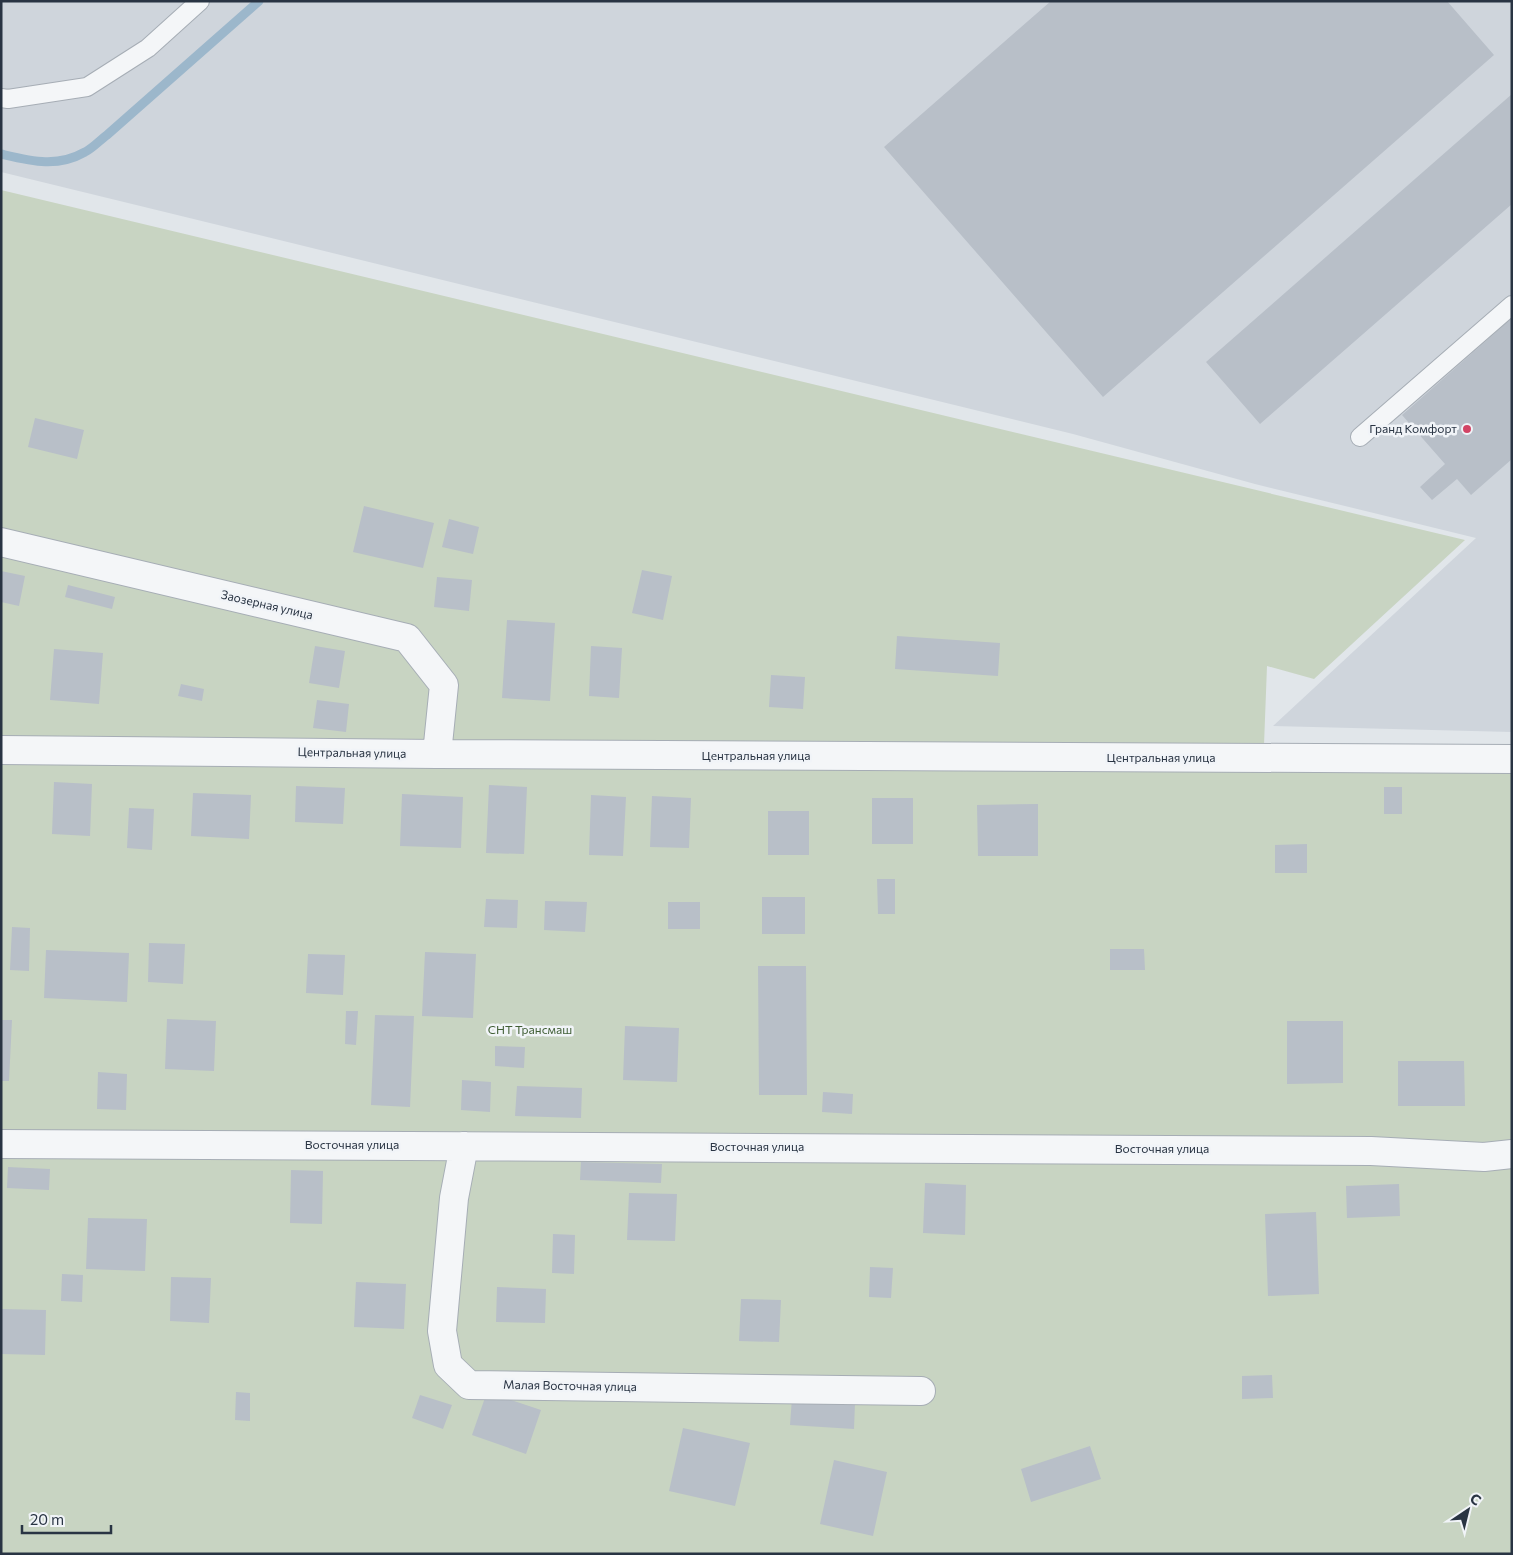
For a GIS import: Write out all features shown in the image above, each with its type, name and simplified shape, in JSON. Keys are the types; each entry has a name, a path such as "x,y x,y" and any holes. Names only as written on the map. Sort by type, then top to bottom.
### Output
{"street":[{"name":"Заозерная улица","path":"1,542 407,638 444,685 437,754"},
{"name":"Центральная улица","path":"1,750 1512,759"},
{"name":"Восточная улица","path":"1,1144 1371,1151 1484,1157 1512,1154"},
{"name":"Малая Восточная улица","path":"464,1146 454,1198 442,1331 448,1365 469,1385 921,1391"}],"lane":[{"path":"1,98 8,99 87,87 148,48 200,1"},
{"path":"1360,437 1512,305"}],"shaded area":[{"path":"1,1 1512,1 1512,732 1273,726 1476,538 1255,484 1073,434 1,172"}],"green space":[{"name":"СНТ Трансмаш","path":"1,190 1465,540 1314,679 1267,666 1264,745 1512,749 1512,1554 1,1554"}],"building":[{"path":"1051,1 1447,1 1494,55 1103,397 884,147"},
{"path":"1512,94 1512,204 1260,424 1206,362"},
{"path":"1512,318 1512,459 1471,495 1457,479 1432,500 1420,487 1445,464 1402,415"},
{"path":"35,418 84,430 77,459 28,447"},
{"path":"364,506 434,523 423,568 353,552"},
{"path":"449,519 479,527 473,554 442,547"},
{"path":"642,570 672,576 663,620 632,613"},
{"path":"1,571 25,576 19,606 1,602"},
{"path":"437,577 472,580 469,611 434,607"},
{"path":"68,585 115,597 112,609 65,597"},
{"path":"507,620 555,623 550,701 502,698"},
{"path":"897,636 1000,643 998,676 895,669"},
{"path":"315,646 345,651 339,688 309,683"},
{"path":"591,646 622,648 619,698 589,696"},
{"path":"54,649 103,653 99,704 50,700"},
{"path":"771,675 805,677 803,709 769,707"},
{"path":"181,684 204,689 202,701 178,696"},
{"path":"317,700 349,704 346,732 313,728"},
{"path":"54,782 92,784 90,836 52,834"},
{"path":"489,785 527,787 524,854 486,853"},
{"path":"296,786 345,788 343,824 295,822"},
{"path":"1384,787 1402,787 1402,814 1384,814"},
{"path":"193,793 251,795 249,839 191,836"},
{"path":"402,794 463,797 461,848 400,846"},
{"path":"591,795 626,797 623,856 589,855"},
{"path":"652,796 691,798 689,848 650,847"},
{"path":"872,798 913,798 913,844 872,844"},
{"path":"1038,804 1038,856 978,856 977,805"},
{"path":"129,808 154,809 152,850 127,848"},
{"path":"768,811 809,811 809,855 768,855"},
{"path":"1307,844 1307,873 1275,873 1275,845"},
{"path":"877,879 895,879 895,914 878,914"},
{"path":"762,897 805,897 805,934 762,934"},
{"path":"486,899 518,900 517,928 484,927"},
{"path":"545,901 587,902 585,932 544,930"},
{"path":"668,902 700,902 700,929 668,929"},
{"path":"12,927 30,928 29,971 10,970"},
{"path":"149,943 185,944 183,984 148,982"},
{"path":"1110,949 1144,949 1145,970 1110,970"},
{"path":"46,950 129,953 127,1002 44,998"},
{"path":"425,952 476,954 473,1018 422,1016"},
{"path":"308,954 345,955 343,995 306,993"},
{"path":"758,966 806,966 807,1095 759,1095"},
{"path":"346,1011 358,1011 356,1045 345,1044"},
{"path":"375,1015 414,1016 410,1107 371,1105"},
{"path":"167,1019 216,1021 214,1071 165,1069"},
{"path":"1,1020 12,1020 9,1081 1,1081"},
{"path":"1287,1021 1343,1021 1343,1083 1287,1084"},
{"path":"625,1026 679,1028 677,1082 623,1080"},
{"path":"495,1046 525,1047 524,1068 495,1066"},
{"path":"1398,1061 1464,1061 1465,1106 1398,1106"},
{"path":"98,1072 127,1074 126,1110 97,1109"},
{"path":"462,1080 491,1082 490,1112 461,1110"},
{"path":"517,1086 582,1088 581,1118 515,1116"},
{"path":"823,1092 853,1094 852,1114 822,1112"},
{"path":"581,1162 662,1164 661,1183 580,1180"},
{"path":"8,1167 50,1169 49,1190 7,1188"},
{"path":"291,1170 323,1171 322,1224 290,1223"},
{"path":"925,1183 966,1185 965,1235 923,1233"},
{"path":"1399,1184 1400,1216 1347,1218 1346,1186"},
{"path":"629,1193 677,1194 675,1241 627,1240"},
{"path":"1316,1212 1319,1294 1268,1296 1265,1214"},
{"path":"88,1218 147,1219 145,1271 86,1269"},
{"path":"553,1234 575,1235 574,1274 552,1273"},
{"path":"870,1267 893,1268 891,1298 869,1297"},
{"path":"62,1274 83,1275 82,1302 61,1301"},
{"path":"171,1277 211,1278 209,1323 170,1321"},
{"path":"356,1282 406,1284 404,1329 354,1327"},
{"path":"497,1287 546,1289 545,1323 496,1322"},
{"path":"741,1299 781,1300 779,1342 739,1341"},
{"path":"1,1309 46,1310 45,1355 1,1354"},
{"path":"1272,1375 1273,1398 1242,1399 1242,1376"},
{"path":"236,1392 250,1393 250,1421 235,1420"},
{"path":"487,1392 541,1410 526,1454 472,1435"},
{"path":"420,1395 452,1405 443,1429 412,1418"},
{"path":"792,1398 855,1403 854,1429 790,1425"},
{"path":"683,1428 750,1443 735,1506 669,1491"},
{"path":"1090,1446 1101,1479 1031,1502 1021,1469"},
{"path":"834,1460 887,1472 873,1536 820,1524"}],"waterway":[{"path":"1,154 33,161 54,162 75,157 88,150 259,1"}],"place":[{"name":"Гранд Комфорт","path":"1467,429"}]}
